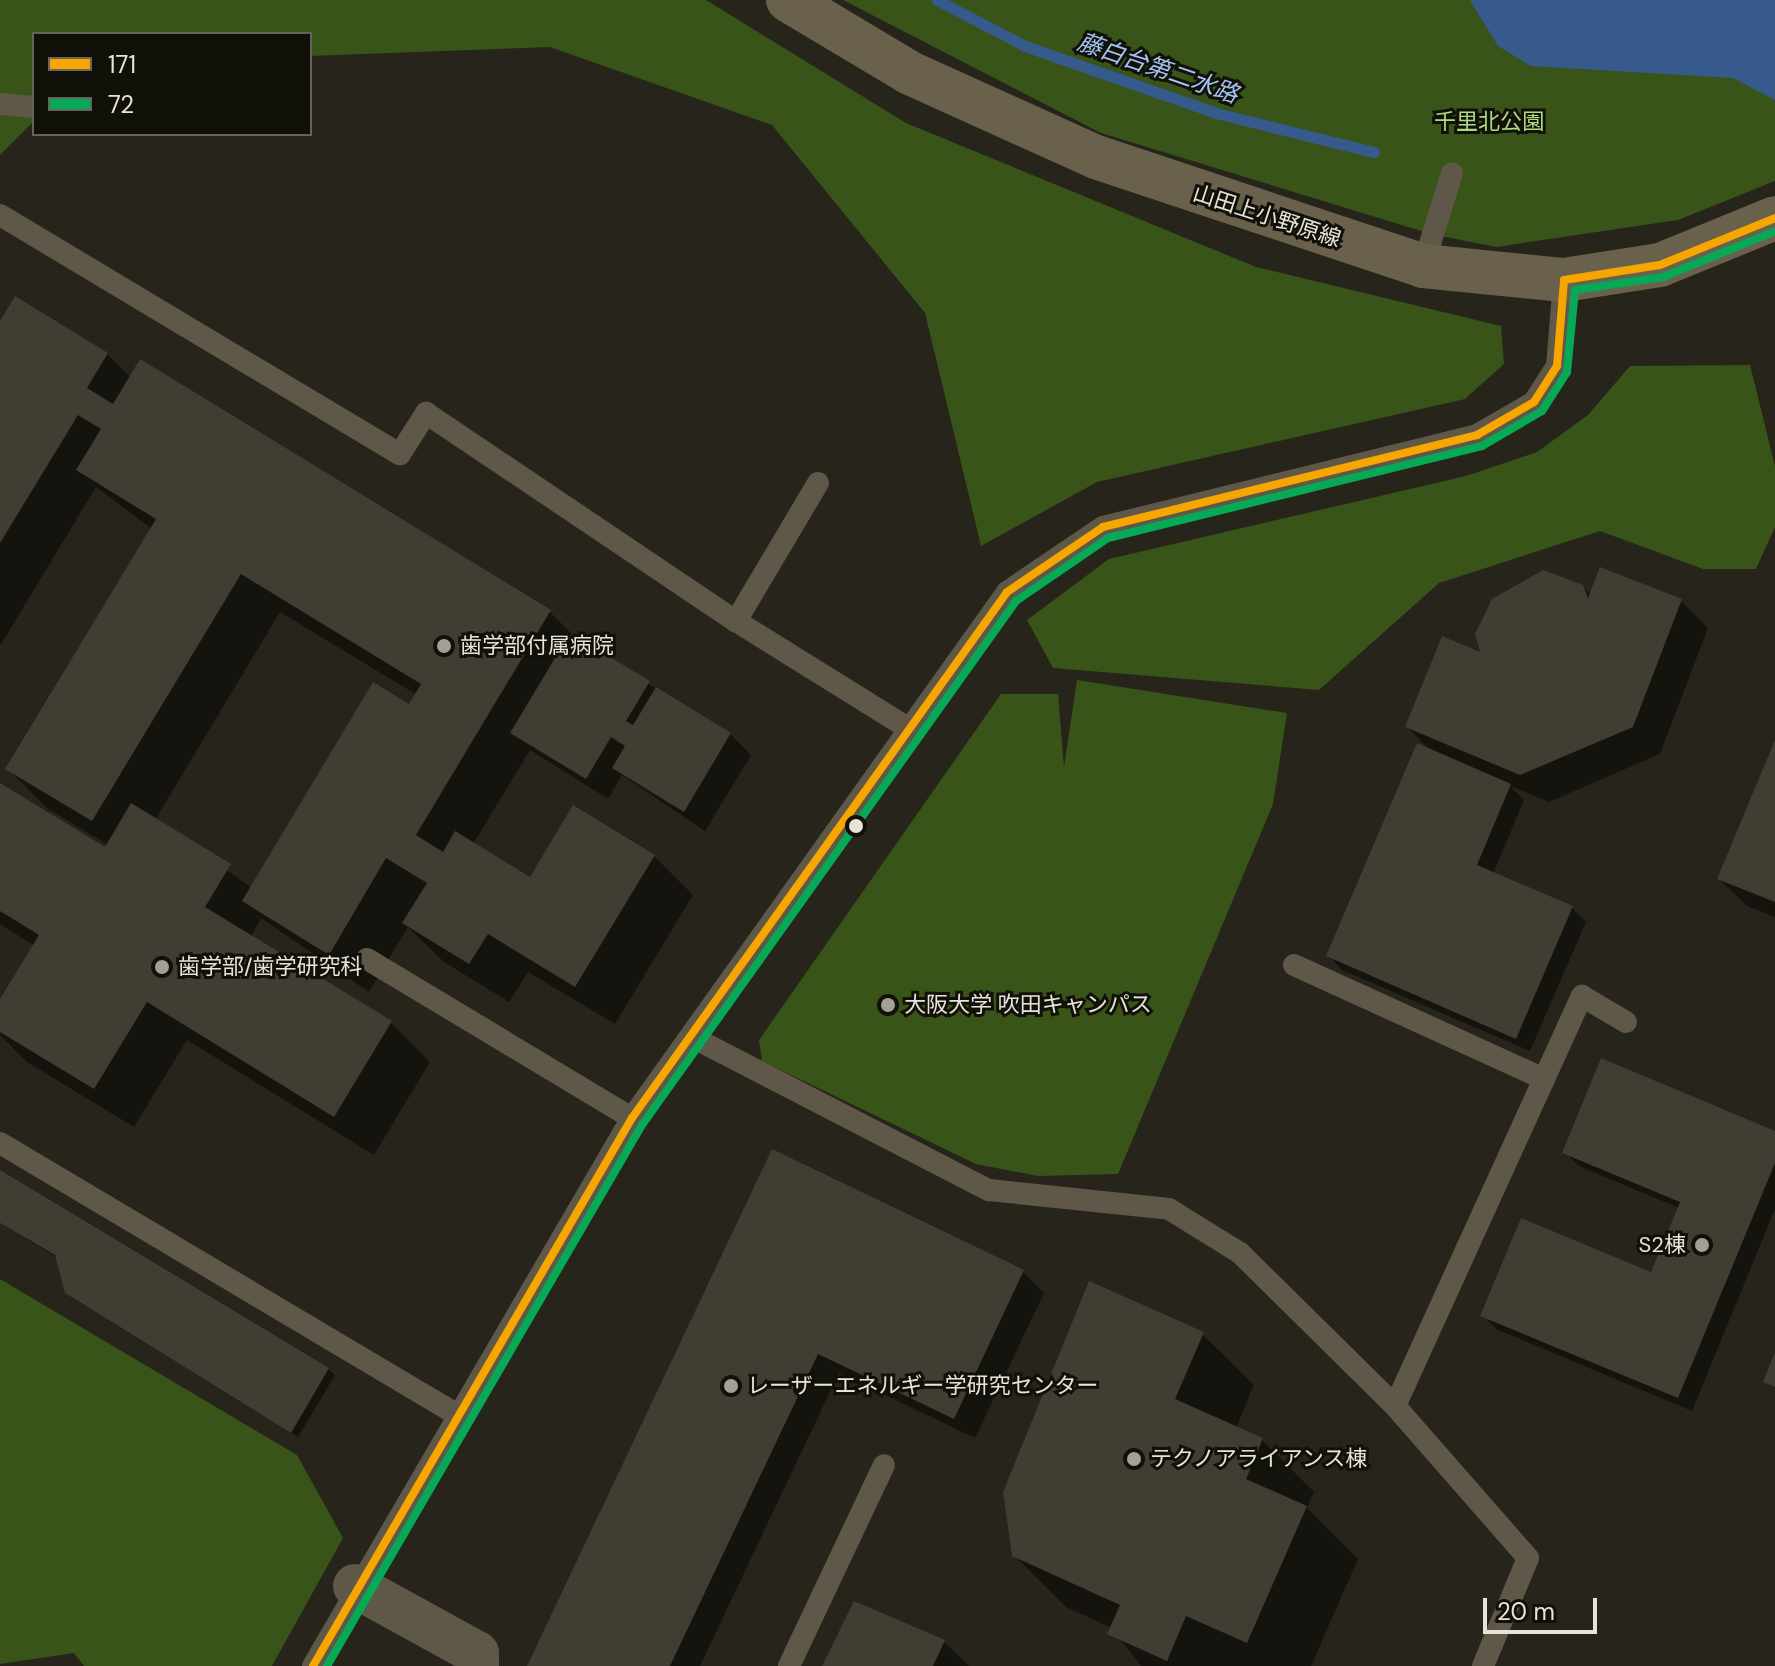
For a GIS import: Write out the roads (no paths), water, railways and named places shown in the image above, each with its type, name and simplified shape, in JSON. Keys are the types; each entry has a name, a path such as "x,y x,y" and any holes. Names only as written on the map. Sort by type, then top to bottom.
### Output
{"main road":[{"name":"山田上小野原線","path":"788,0 910,73 1096,157 1423,266 1564,280 1660,265 1775,218"}],"street":[{"path":"355,1586 477,1653 477,1666"}],"lane":[{"path":"0,104 32,107"},
{"path":"1423,266 1452,173"},
{"path":"0,215 400,454 426,413 736,621 911,730"},
{"path":"313,1666 355,1586 632,1118 1007,592 1103,527 1477,435 1534,402 1557,366 1564,280"},
{"path":"736,621 818,483"},
{"path":"367,959 632,1118"},
{"path":"1294,965 1544,1079"},
{"path":"1395,1406 1582,996 1626,1022"},
{"path":"692,1037 989,1190 1169,1209 1240,1253 1395,1406 1528,1558 1483,1666"},
{"path":"0,1143 456,1414"},
{"path":"789,1666 884,1465"}],"water":[{"path":"1470,0 1775,0 1775,100 1733,78 1531,66 1498,46"}],"waterway":[{"name":"藤白台第二水路","path":"937,0 1025,46 1216,113 1374,152"}],"place":[{"name":"歯学部付属病院","path":"444,646"},
{"name":"歯学部/歯学研究科","path":"162,967"},
{"name":"大阪大学 吹田キャンパス","path":"888,1005"},
{"name":"S2棟","path":"1702,1245"},
{"name":"レーザーエネルギー学研究センター","path":"731,1386"},
{"name":"テクノアライアンス棟","path":"1134,1459"}],"park label":[{"name":"千里北公園","path":"1489,122"}]}
